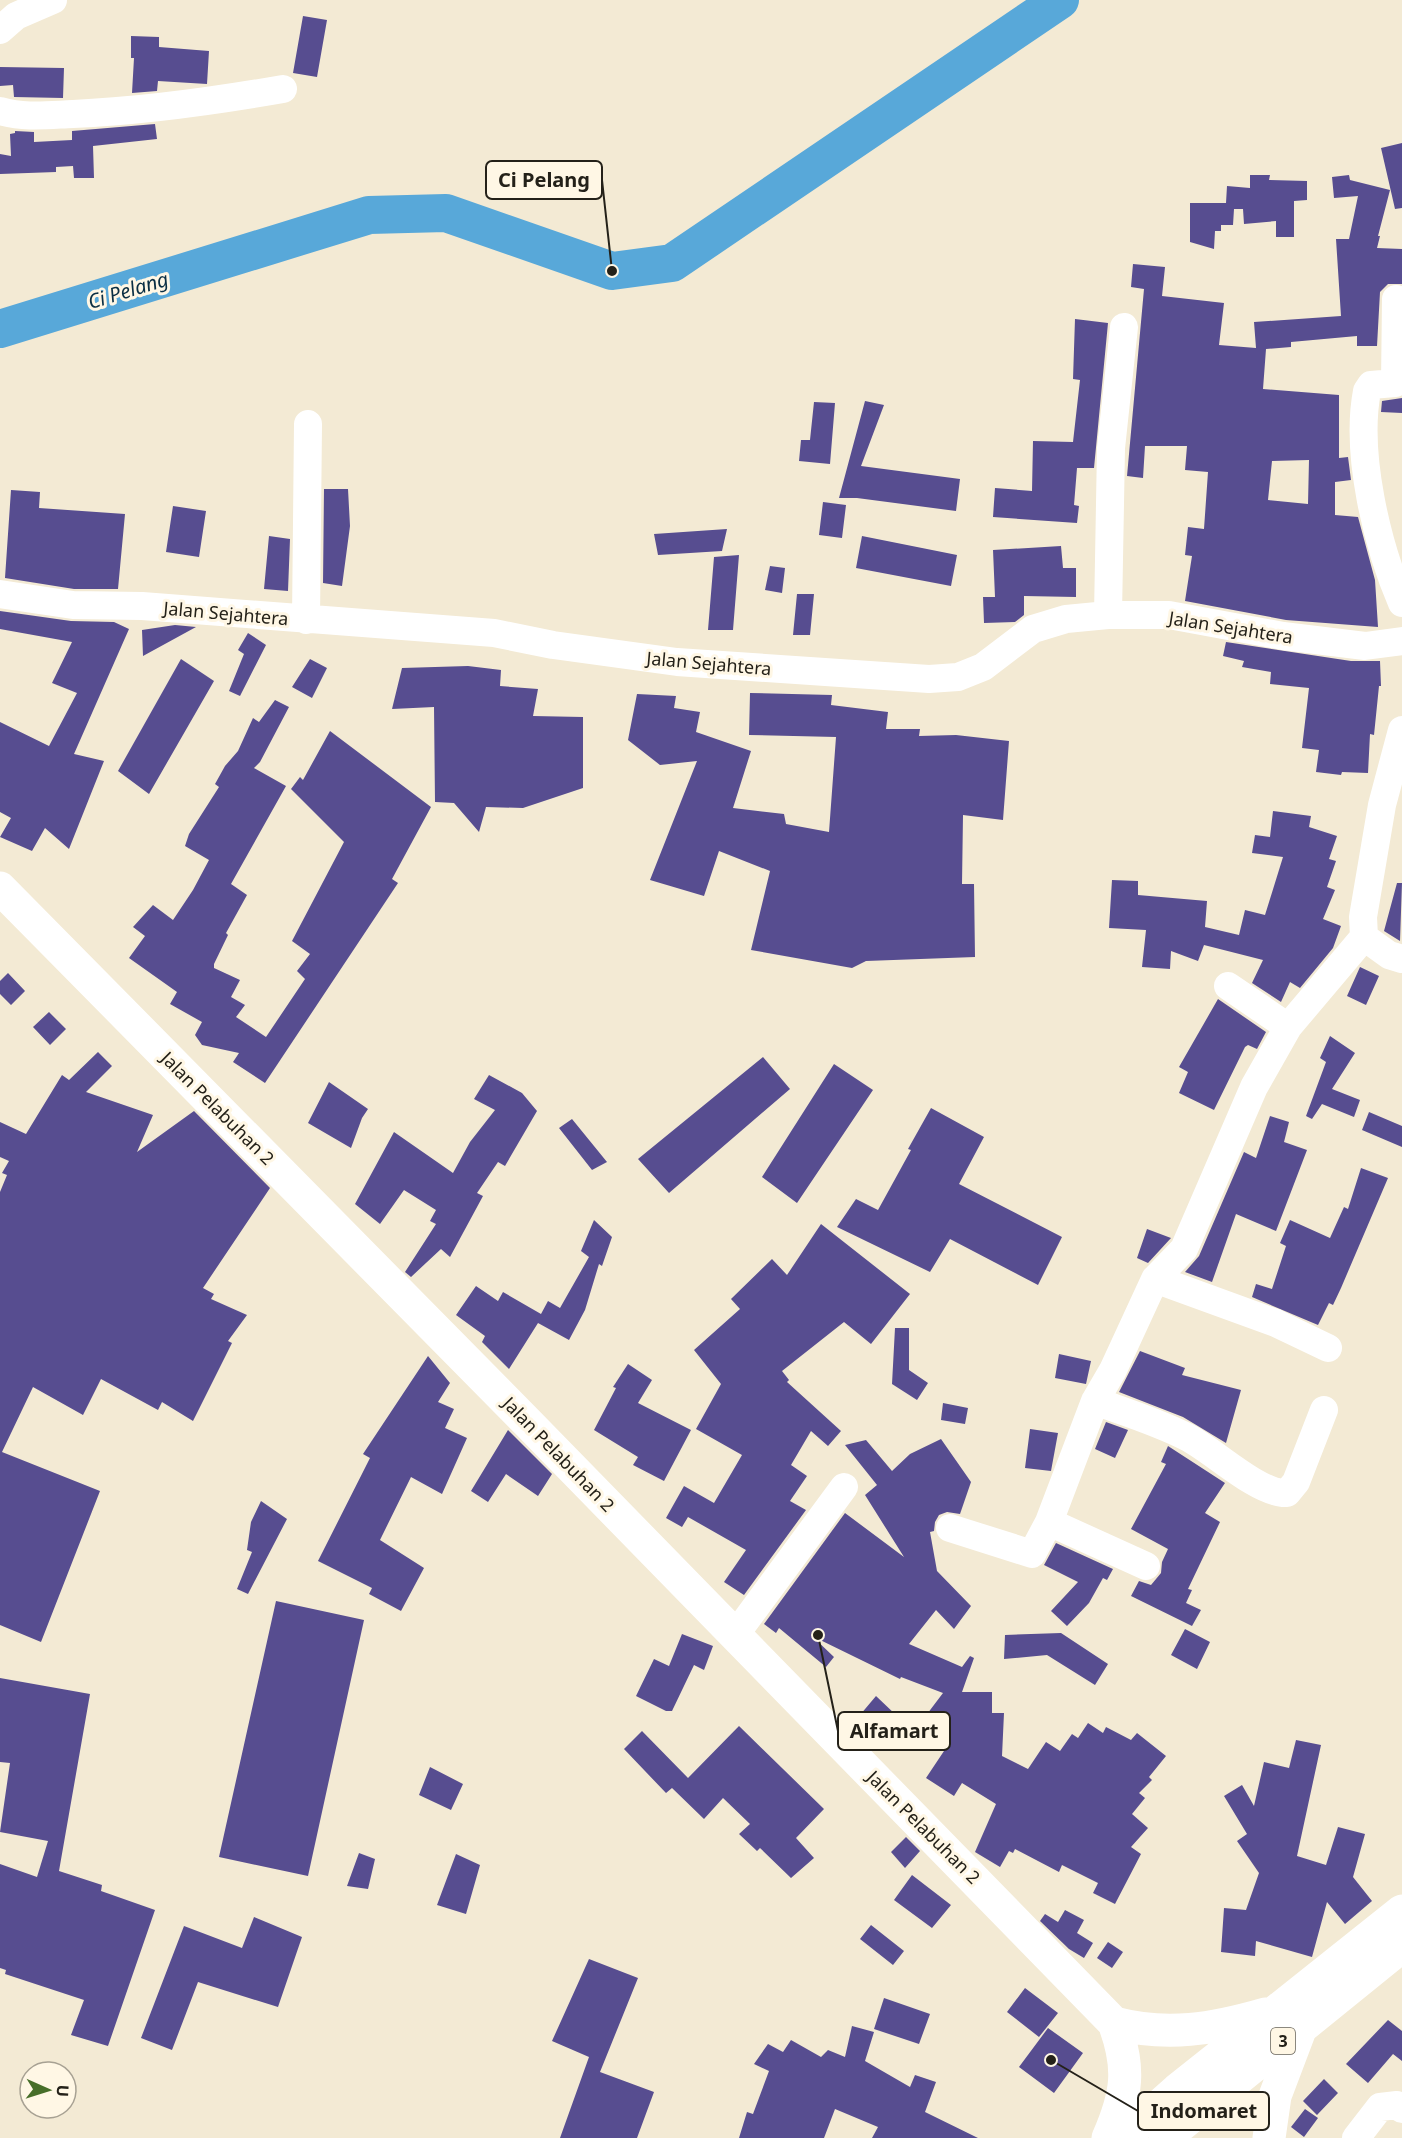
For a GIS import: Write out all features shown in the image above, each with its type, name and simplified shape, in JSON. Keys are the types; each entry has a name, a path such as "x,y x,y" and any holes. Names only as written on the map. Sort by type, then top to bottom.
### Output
{"main road":[{"name":"Jalan Pelabuhan 2","path":"0,888 1114,2024"},
{"name":"3","path":"1165,2138 1402,1911"},
{"name":"3","path":"1123,2138 1177,2090 1402,1946"},
{"path":"1114,2024 1141,2030 1185,2032 1293,2017 1286,2061 1275,2096 1269,2138"},
{"path":"1108,2138 1120,2110 1126,2076 1124,2048 1114,2024"}],"street":[{"path":"0,30 16,16 53,0"},
{"path":"0,111 18,116 106,113 283,89"},
{"path":"1396,299 1398,383 1376,383 1371,385 1367,391 1365,454 1382,546 1402,603"},
{"path":"1108,615 1111,448 1124,327"},
{"path":"306,620 308,424"},
{"name":"Jalan Sejahtera","path":"0,594 73,605 142,606 494,633 553,645 678,662 929,679 958,677 983,667 1033,629 1066,619 1108,615 1180,617 1283,636 1365,646 1402,641"},
{"path":"950,1528 1032,1554 1049,1522 1095,1401 1113,1370 1155,1279 1184,1249 1254,1087 1288,1028 1364,937 1363,917 1382,806 1402,730"},
{"path":"1364,937 1389,955 1402,959"},
{"path":"1228,986 1288,1028"},
{"path":"1155,1279 1276,1323 1328,1348"},
{"path":"1095,1401 1184,1435 1214,1452 1248,1478 1283,1493 1287,1493 1296,1482 1324,1410"},
{"path":"735,1635 844,1487"},
{"path":"1049,1522 1146,1566"},
{"path":"1356,2138 1380,2107 1397,2105 1402,2109"}],"building":[{"path":"303,16 327,20 317,77 293,73"},
{"path":"131,36 159,37 159,47 209,51 207,84 158,81 157,91 132,93 134,58 131,58"},
{"path":"0,67 64,68 63,98 14,97 13,85 0,86"},
{"path":"155,124 157,139 93,146 94,178 74,178 73,166 56,167 56,172 0,174 0,154 11,156 10,134 15,131 34,132 34,142 72,140 72,131"},
{"path":"1402,143 1402,208 1395,209 1381,148"},
{"path":"1250,175 1270,175 1269,180 1307,181 1307,200 1294,201 1294,237 1276,237 1276,221 1244,224 1243,209 1234,209 1233,225 1221,225 1221,231 1215,231 1214,249 1190,242 1190,203 1226,203 1227,186 1250,188"},
{"path":"1349,175 1350,180 1390,190 1377,248 1402,249 1402,284 1388,284 1380,292 1377,346 1357,346 1357,336 1291,342 1291,347 1266,349 1263,389 1339,395 1339,458 1348,457 1351,480 1335,482 1335,515 1358,517 1375,580 1378,627 1286,620 1185,601 1192,556 1185,555 1188,527 1204,529 1208,472 1185,470 1187,446 1145,446 1143,478 1127,476 1144,289 1131,287 1133,264 1165,267 1162,296 1224,303 1219,345 1256,348 1254,322 1341,316 1336,239 1349,239 1358,196 1334,198 1332,177","holes":["1309,460 1308,504 1268,500 1272,461"]},
{"path":"1075,319 1108,323 1094,468 1077,468 1074,505 1079,506 1077,523 993,517 995,488 1032,491 1033,441 1073,442 1080,380 1073,379"},
{"path":"1402,398 1402,413 1381,412 1382,401"},
{"path":"865,401 884,405 861,466 960,479 956,511 857,498 839,498"},
{"path":"814,402 835,403 830,464 799,461 801,440 810,440"},
{"path":"324,489 348,489 350,526 342,586 323,583"},
{"path":"11,490 40,492 39,508 125,514 118,589 74,589 5,578"},
{"path":"823,502 846,505 842,538 819,535"},
{"path":"173,506 206,511 199,557 166,552"},
{"path":"727,529 722,551 658,555 654,534"},
{"path":"269,536 290,539 288,591 264,589"},
{"path":"862,536 957,555 951,586 856,568"},
{"path":"1061,546 1063,568 1076,568 1076,597 1024,596 1024,615 1015,622 984,623 983,597 995,597 993,550"},
{"path":"739,555 733,630 708,630 714,557"},
{"path":"770,566 785,568 782,593 765,590"},
{"path":"797,594 814,594 810,635 793,635"},
{"path":"0,611 71,621 114,622 129,629 74,754 104,761 69,849 45,828 32,851 0,837 11,818 0,812 0,722 49,746 77,693 52,683 72,642 0,629"},
{"path":"175,625 196,627 143,656 142,630"},
{"path":"248,633 266,645 240,696 229,691 244,654 238,650"},
{"path":"1226,642 1351,661 1380,661 1381,686 1379,686 1374,735 1370,734 1368,773 1342,772 1341,775 1316,772 1319,750 1302,748 1309,688 1270,684 1271,672 1242,667 1244,661 1223,656"},
{"path":"181,659 214,681 149,794 118,771"},
{"path":"310,659 327,668 312,698 292,687"},
{"path":"468,666 501,670 500,686 538,689 533,716 583,717 583,788 523,808 486,807 479,832 454,803 435,802 434,707 392,709 402,668"},
{"path":"750,693 832,695 831,705 888,712 886,729 920,729 919,736 956,735 1009,741 1003,820 963,815 962,884 974,884 975,957 866,961 852,968 751,950 770,871 719,851 704,896 650,880 697,761 660,765 628,740 637,694 676,696 674,708 700,712 696,732 751,751 733,808 784,814 786,824 829,832 836,737 749,735"},
{"path":"275,700 289,707 260,762 254,768 286,786 231,884 247,895 226,933 228,935 214,964 214,968 240,980 231,997 245,1005 236,1017 266,1037 305,979 297,971 310,954 292,941 344,842 291,789 300,777 303,780 330,731 431,807 392,879 398,883 265,1083 233,1062 239,1053 202,1045 195,1035 202,1022 170,1004 177,992 129,958 145,936 133,927 153,905 173,920 193,890 209,860 185,846 189,834 219,787 215,784 225,766 238,751 253,718 259,722"},
{"path":"1273,811 1311,816 1309,827 1337,836 1329,859 1336,861 1327,887 1335,890 1323,919 1341,926 1333,948 1300,988 1290,982 1281,1002 1252,983 1263,960 1204,945 1198,961 1171,951 1170,969 1142,967 1146,930 1109,928 1112,880 1138,881 1138,895 1207,901 1205,927 1239,935 1245,910 1265,915 1283,857 1252,853 1255,835 1270,837"},
{"path":"1397,883 1402,883 1400,941 1384,931"},
{"path":"1360,967 1379,976 1366,1005 1347,996"},
{"path":"8,973 25,991 11,1005 0,994 0,981"},
{"path":"1218,999 1266,1032 1257,1049 1248,1045 1245,1047 1214,1110 1179,1093 1188,1072 1179,1067"},
{"path":"49,1012 66,1029 50,1045 33,1027"},
{"path":"1330,1036 1355,1053 1332,1089 1360,1100 1354,1117 1322,1104 1312,1119 1306,1116 1326,1062 1320,1058"},
{"path":"98,1052 112,1066 86,1092 153,1115 137,1152 194,1111 270,1188 203,1288 214,1294 211,1299 247,1315 228,1341 232,1343 193,1421 162,1402 158,1410 101,1379 83,1415 33,1387 2,1452 100,1491 41,1642 0,1625 0,1192 7,1175 2,1173 9,1161 0,1157 0,1122 26,1134 62,1075 69,1080"},
{"path":"763,1057 790,1089 669,1193 638,1159"},
{"path":"834,1064 873,1090 797,1203 762,1177"},
{"path":"489,1075 522,1093 537,1111 505,1166 498,1162 477,1193 483,1196 450,1257 441,1249 411,1277 405,1272 436,1224 430,1221 436,1210 404,1190 380,1224 355,1204 394,1132 453,1173 470,1142 495,1110 474,1099"},
{"path":"329,1082 368,1109 362,1118 351,1148 308,1123"},
{"path":"931,1108 984,1137 959,1184 1062,1237 1038,1285 950,1239 930,1272 837,1227 856,1199 878,1210"},
{"path":"1369,1112 1402,1126 1402,1147 1362,1130"},
{"path":"1270,1116 1289,1122 1284,1142 1307,1150 1276,1231 1236,1214 1212,1282 1185,1272 1199,1256 1244,1152 1256,1158"},
{"path":"572,1119 607,1162 592,1170 559,1128"},
{"path":"1361,1168 1388,1178 1333,1305 1329,1303 1318,1325 1252,1297 1256,1284 1272,1289 1286,1246 1280,1243 1290,1220 1330,1238 1344,1207 1348,1209"},
{"path":"594,1220 612,1237 602,1266 599,1264 585,1310 569,1340 538,1323 509,1369 482,1342 485,1336 456,1315 476,1286 498,1301 503,1292 541,1314 548,1301 560,1308 589,1257 581,1251"},
{"path":"821,1224 910,1294 871,1344 844,1322 782,1371 789,1380 787,1382 841,1431 828,1446 811,1431 791,1465 807,1476 790,1501 806,1510 744,1595 724,1582 746,1550 688,1517 682,1527 666,1518 684,1486 714,1503 742,1455 696,1429 721,1384 694,1350 740,1309 731,1299 772,1259 787,1275"},
{"path":"1147,1229 1171,1238 1148,1263 1137,1258"},
{"path":"895,1328 909,1328 909,1370 928,1383 917,1400 892,1384"},
{"path":"1140,1351 1185,1368 1182,1375 1241,1390 1226,1443 1183,1417 1119,1392"},
{"path":"1059,1354 1091,1361 1086,1384 1055,1378"},
{"path":"428,1356 450,1383 438,1402 454,1409 445,1428 467,1438 442,1494 411,1477 380,1540 424,1568 401,1611 369,1594 372,1588 318,1561 370,1458 363,1454"},
{"path":"628,1364 652,1380 638,1403 691,1430 664,1481 633,1465 638,1457 594,1430 616,1388 613,1387"},
{"path":"943,1403 968,1408 965,1424 941,1420"},
{"path":"1106,1422 1128,1430 1115,1458 1095,1449"},
{"path":"1030,1429 1058,1433 1051,1471 1025,1468"},
{"path":"508,1430 552,1474 538,1496 506,1474 488,1502 471,1491"},
{"path":"941,1439 971,1482 960,1514 947,1512 939,1515 934,1531 930,1532 937,1571 971,1606 954,1629 936,1610 909,1644 962,1667 970,1656 974,1658 962,1692 992,1692 992,1713 1004,1713 1002,1756 1028,1769 1046,1742 1060,1751 1072,1734 1078,1738 1088,1723 1103,1733 1106,1727 1131,1740 1137,1733 1166,1756 1149,1777 1152,1780 1139,1793 1145,1798 1132,1814 1148,1828 1131,1847 1141,1854 1115,1904 1093,1893 1098,1883 1062,1865 1059,1872 1015,1849 1013,1853 1009,1851 1000,1867 975,1852 996,1804 962,1783 954,1796 926,1778 944,1751 915,1730 943,1693 901,1677 900,1679 812,1636 834,1657 826,1667 779,1628 776,1633 764,1624 845,1513 904,1557 865,1495 877,1485 845,1445 866,1440 892,1471 910,1454"},
{"path":"1168,1446 1225,1483 1205,1513 1220,1522 1188,1589 1192,1590 1186,1603 1201,1610 1192,1626 1131,1596 1139,1581 1151,1585 1161,1573 1162,1562 1168,1549 1131,1529 1166,1464 1161,1462"},
{"path":"261,1501 287,1519 248,1594 237,1589 252,1552 247,1550 251,1522"},
{"path":"1056,1543 1113,1569 1107,1580 1103,1578 1089,1603 1067,1626 1051,1611 1078,1582 1044,1565"},
{"path":"276,1601 364,1620 308,1876 219,1857"},
{"path":"1185,1629 1210,1642 1197,1669 1171,1655"},
{"path":"1061,1633 1108,1664 1095,1685 1047,1655 1004,1659 1005,1635"},
{"path":"682,1634 713,1646 704,1670 694,1665 672,1711 666,1711 636,1696 654,1659 669,1666"},
{"path":"0,1678 90,1694 59,1871 102,1885 101,1891 155,1910 108,2046 71,2035 84,2000 5,1974 6,1970 0,1968 0,1864 37,1877 48,1841 0,1832 10,1763 0,1762"},
{"path":"876,1696 917,1735 905,1751 860,1715"},
{"path":"739,1726 824,1809 796,1838 814,1858 791,1878 760,1848 757,1851 739,1834 750,1824 723,1798 704,1819 672,1788 666,1793 624,1749 642,1731 688,1778"},
{"path":"1296,1740 1321,1745 1297,1856 1326,1865 1338,1827 1365,1834 1353,1877 1372,1901 1345,1924 1327,1902 1312,1957 1256,1941 1255,1956 1221,1952 1224,1908 1246,1910 1259,1873 1237,1841 1247,1834 1224,1796 1242,1785 1254,1806 1264,1762 1289,1768"},
{"path":"430,1767 463,1784 451,1810 419,1795"},
{"path":"906,1837 920,1851 905,1868 891,1852"},
{"path":"359,1853 375,1859 368,1889 347,1886"},
{"path":"456,1854 480,1865 466,1914 437,1905"},
{"path":"912,1875 951,1905 932,1928 894,1900"},
{"path":"1065,1910 1084,1920 1077,1933 1093,1943 1084,1958 1069,1949 1040,1921 1045,1914 1058,1922"},
{"path":"254,1917 302,1937 278,2007 198,1982 172,2050 141,2038 184,1926 242,1948"},
{"path":"871,1925 904,1951 893,1965 860,1939"},
{"path":"1108,1942 1123,1952 1112,1968 1097,1958"},
{"path":"589,1959 638,1978 600,2072 654,2092 637,2138 560,2138 589,2057 552,2041"},
{"path":"1025,1988 1058,2013 1039,2037 1007,2012"},
{"path":"884,1998 930,2014 919,2044 874,2029"},
{"path":"1388,2020 1402,2031 1402,2061 1393,2054 1368,2083 1346,2064"},
{"path":"852,2026 874,2032 865,2061 910,2087 915,2075 936,2082 925,2112 978,2138 872,2138 878,2127 835,2109 824,2138 739,2138 747,2112 753,2114 769,2071 754,2064 768,2044 783,2052 791,2040 821,2057 828,2050 845,2057"},
{"path":"1048,2028 1083,2053 1054,2093 1019,2067"},
{"path":"1324,2079 1338,2093 1317,2115 1303,2101"},
{"path":"1305,2109 1318,2118 1304,2137 1291,2127"}],"waterway":[{"name":"Ci Pelang","path":"0,329 369,215 446,213 612,271 672,263 1060,0"}],"place":[{"name":"Ci Pelang","path":"612,271"},
{"name":"Alfamart","path":"818,1635"},
{"name":"Indomaret","path":"1051,2060"}]}
